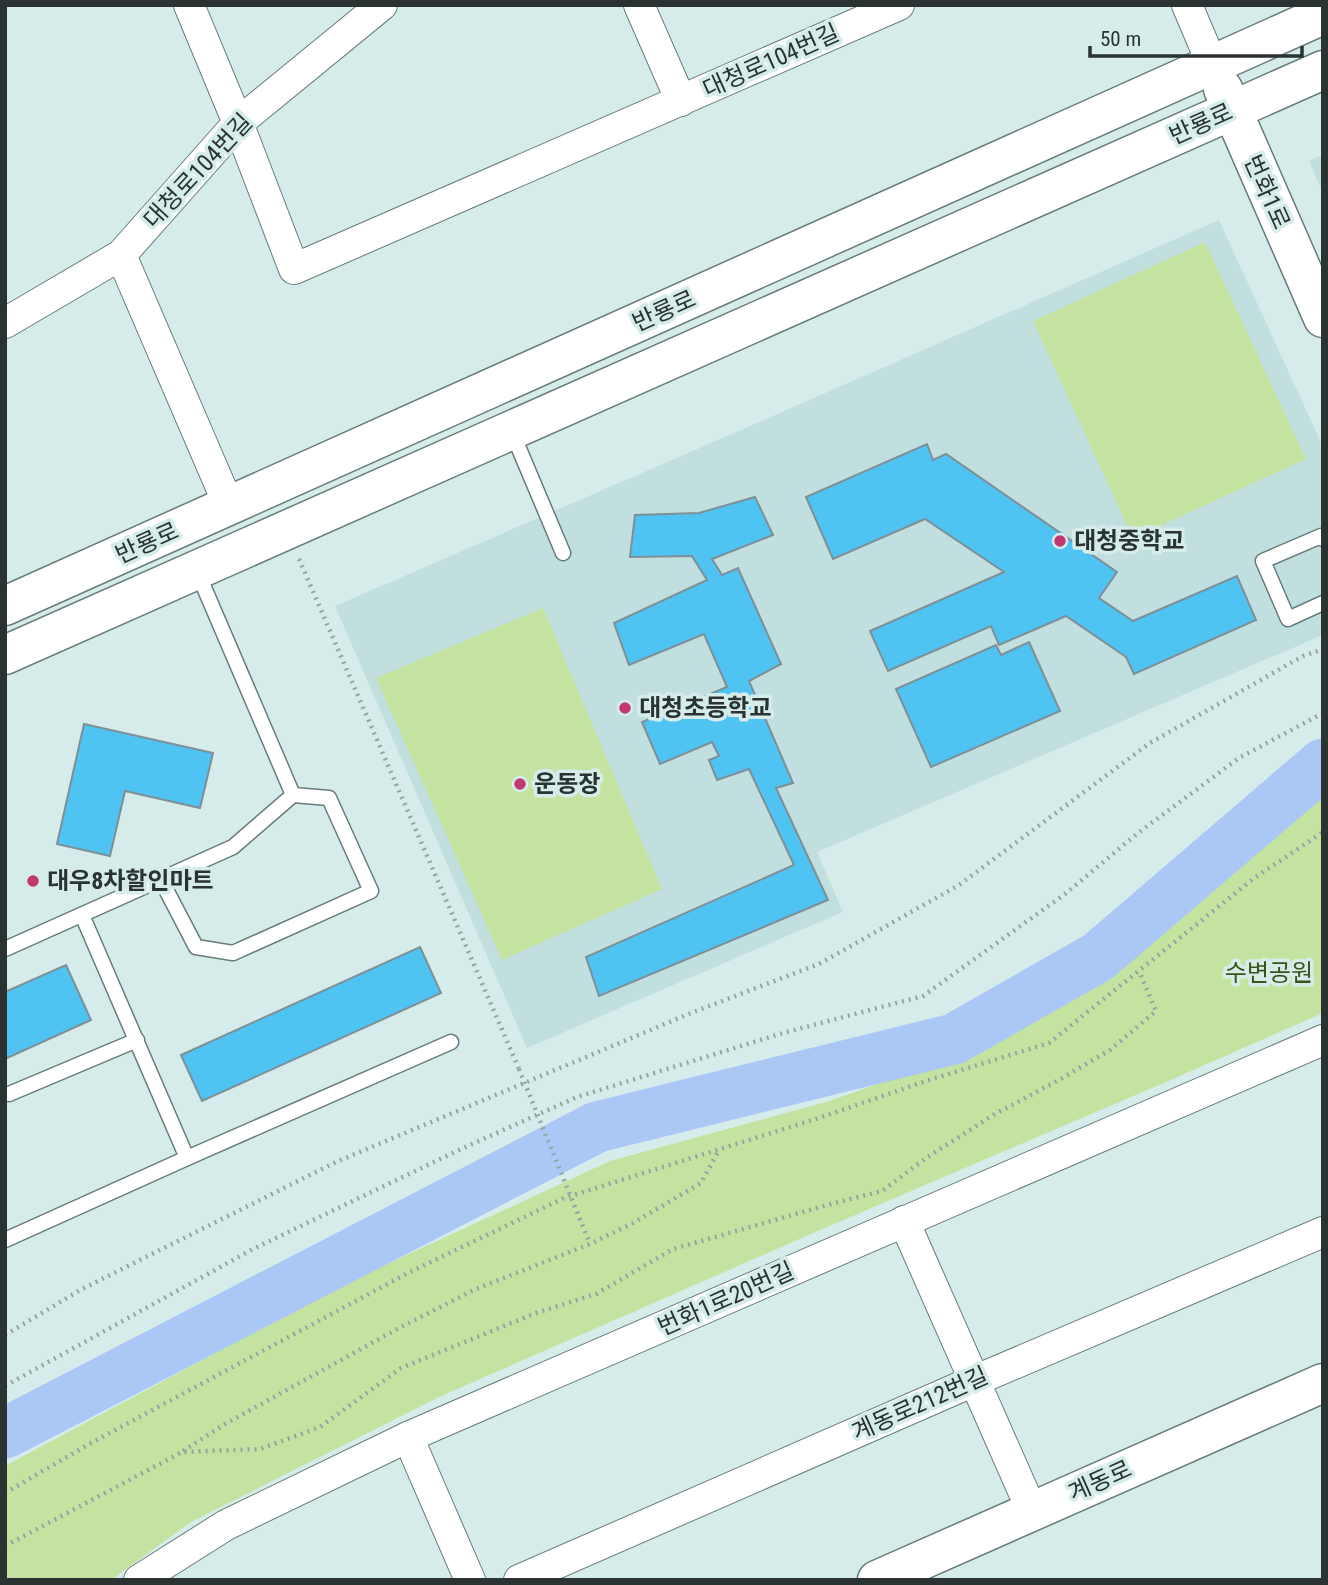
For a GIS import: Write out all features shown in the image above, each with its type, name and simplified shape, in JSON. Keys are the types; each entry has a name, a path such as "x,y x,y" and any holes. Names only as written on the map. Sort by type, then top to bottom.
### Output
{"street":[{"path":"189,5 237,123"},
{"name":"대청로104번길","path":"5,323 121,256 237,123 382,5"},
{"name":"대청로104번길","path":"639,5 681,101"},
{"name":"대청로104번길","path":"237,123 294,269 900,5"},
{"path":"1187,5 1213,64"},
{"name":"반룡로","path":"5,606 1323,15"},
{"name":"번화1로","path":"1213,64 1323,318"},
{"name":"반룡로","path":"5,655 1323,70"},
{"path":"121,256 229,506"},
{"name":"번화1로20번길","path":"139,1580 226,1525 408,1437 1323,1040"},
{"path":"904,1221 1032,1511"},
{"name":"계동로212번길","path":"519,1580 1323,1232"},
{"name":"계동로","path":"877,1580 1323,1383"},
{"path":"408,1437 470,1580"}],"lane":[{"path":"511,430 563,553"},
{"path":"1323,539 1321,536 1263,561 1288,620 1323,603"},
{"path":"197,570 293,795"},
{"path":"5,949 233,847 293,795 329,798 371,891 233,953 196,947 161,880"},
{"path":"82,915 187,1158"},
{"path":"9,1094 137,1040"},
{"path":"5,1240 451,1042"}],"path":[{"path":"299,557 519,1069 590,1244"},
{"path":"5,1335 82,1289 336,1162 691,1013 819,964 959,885 1150,743 1303,656 1323,649"},
{"path":"5,1386 253,1249 461,1149 577,1097 783,1033 923,996 1065,894 1139,833 1239,758 1323,713"},
{"path":"5,1493 91,1443 408,1273 564,1198 1049,1043 1253,879 1323,832"},
{"path":"182,1452 260,1449 320,1427 401,1368 536,1314 596,1294 673,1249 882,1191 926,1158 995,1114 1110,1050 1147,1019 1156,1011 1139,971"},
{"path":"5,1546 182,1452 225,1424 410,1322 476,1289 590,1244 633,1223 701,1182 719,1149"}],"shaded area":[{"path":"1323,155 1323,193 1309,161"},
{"path":"1219,220 1323,447 1323,635 817,852 843,912 527,1048 335,606"}],"green space":[{"path":"1205,242 1306,459 1133,538 1033,321"},
{"name":"운동장","path":"543,608 662,889 502,960 376,678"},
{"name":"수변공원","path":"1323,796 1323,1013 439,1397 191,1522 111,1580 5,1580 5,1466 344,1284 610,1161 826,1102 984,1047 1078,983 1284,820"}],"building":[{"path":"927,444 933,460 946,454 1117,572 1099,598 1133,621 1237,576 1256,620 1134,674 1126,657 1066,616 999,645 991,626 888,671 870,631 1004,572 925,519 833,559 806,497"},
{"name":"대청초등학교","path":"755,497 773,535 712,559 722,575 738,568 781,664 749,681 793,783 776,788 828,900 599,996 586,957 794,865 749,769 717,780 709,760 719,756 712,742 660,764 642,722 727,687 704,634 629,665 614,623 707,580 692,556 630,557 635,515 699,513"},
{"path":"1029,642 1060,711 931,767 896,689 996,645 1001,655"},
{"path":"84,724 213,753 200,808 125,791 110,856 57,844"},
{"path":"420,947 441,993 202,1101 181,1055"},
{"path":"66,965 91,1020 5,1059 5,992"}],"waterway":[{"path":"5,1433 597,1127 954,1039 1098,957 1323,764"}],"place":[{"name":"대청중학교","path":"1060,541"},
{"name":"대청초등학교","path":"625,708"},
{"name":"운동장","path":"520,784"},
{"name":"대우8차할인마트","path":"33,881"}]}
